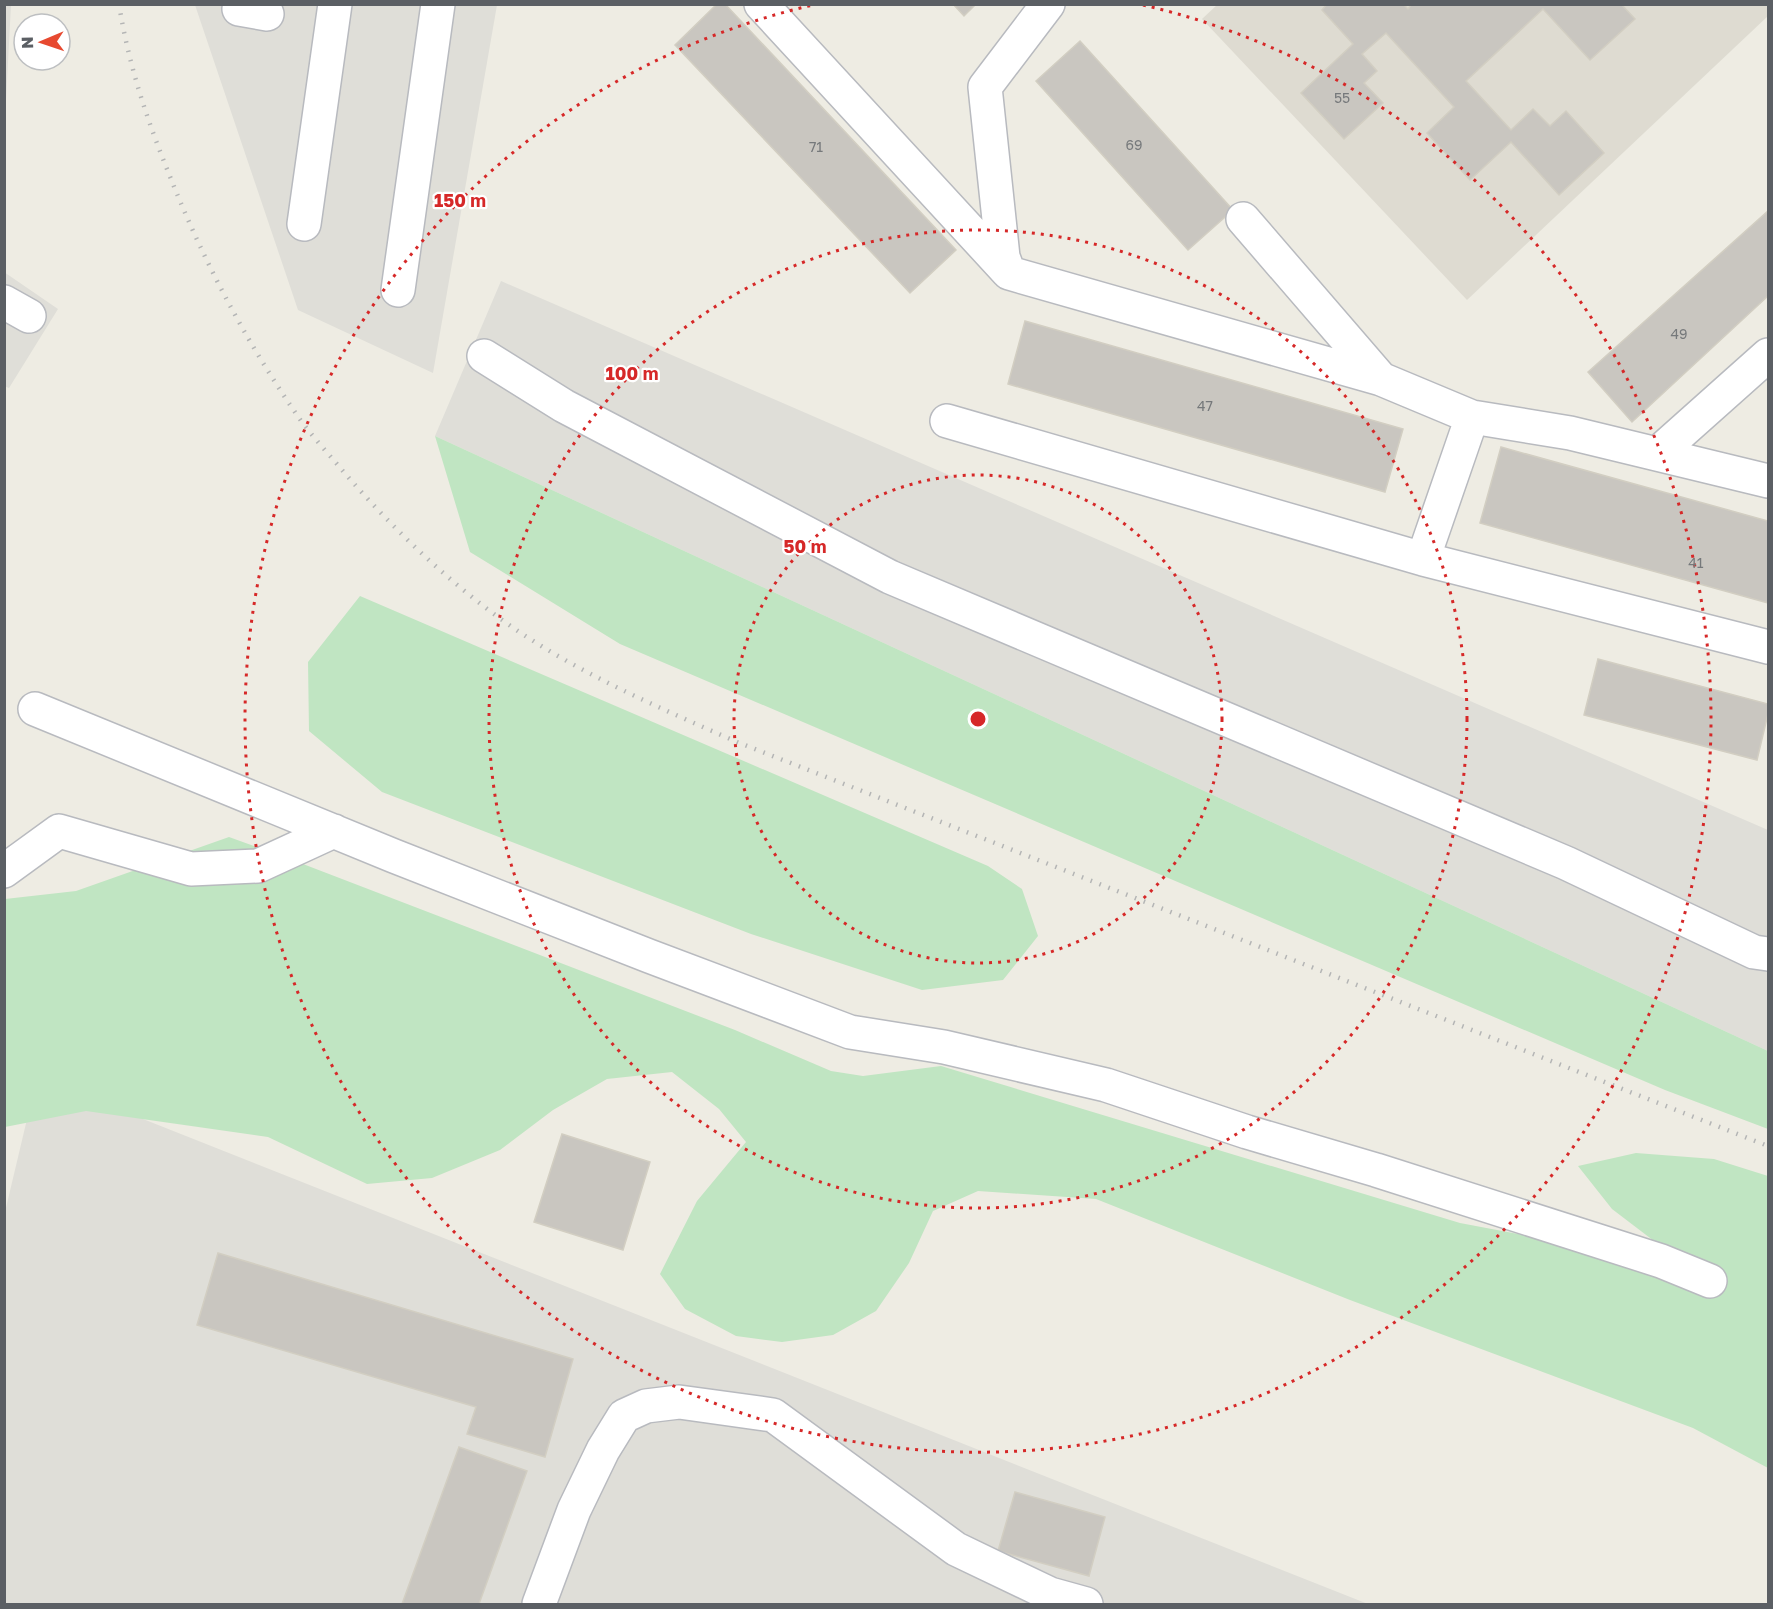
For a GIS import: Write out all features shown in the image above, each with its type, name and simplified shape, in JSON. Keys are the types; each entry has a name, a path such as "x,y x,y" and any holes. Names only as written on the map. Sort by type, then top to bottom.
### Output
{"street":[{"path":"304,224 335,4"},
{"path":"398,290 438,4"},
{"path":"761,4 1009,273 1381,379 1472,417 1570,434 1768,481"},
{"path":"1009,273 1003,257 985,87 1048,4"},
{"path":"1243,219 1381,379"},
{"path":"1657,454 1768,355"},
{"path":"484,356 564,406 890,577 1566,863 1754,952 1768,954"},
{"path":"1423,559 1472,417"},
{"path":"947,422 1423,559 1768,647"},
{"path":"36,710 649,956 850,1032 944,1047 1106,1085 1247,1132 1376,1170 1661,1261 1710,1281"},
{"path":"4,871 59,831 190,868 258,866 334,831"},
{"path":"539,1605 574,1510 603,1450 624,1416 646,1406 679,1402 773,1415 956,1549 1050,1594 1086,1605"}],"shaded area":[{"path":"1218,4 1768,5 1768,16 1467,300 1202,19"},
{"path":"4,5 11,5 5,119"},
{"path":"195,5 497,5 433,373 298,310"},
{"path":"4,272 58,309 9,388 4,386"},
{"path":"501,281 1768,830 1768,1051 435,436"},
{"path":"37,1077 1368,1604 5,1604 5,1212"}],"green space":[{"path":"435,436 1768,1051 1768,1129 1665,1090 620,644 470,552"},
{"path":"360,596 988,866 1022,889 1038,936 1003,980 922,990 751,934 382,792 309,731 308,662"},
{"path":"229,837 735,1030 831,1071 863,1076 941,1066 1460,1223 1660,1261 1654,1241 1612,1209 1578,1166 1636,1153 1714,1159 1768,1176 1768,1468 1693,1428 1350,1300 1096,1199 978,1191 933,1211 909,1263 876,1311 833,1335 782,1342 736,1336 685,1309 660,1274 697,1201 746,1142 719,1109 672,1072 607,1079 553,1110 500,1150 432,1178 367,1184 268,1137 86,1111 5,1127 5,899 76,891"}],"building":[{"path":"717,4 725,4 956,250 910,293 675,45"},
{"path":"953,4 976,4 964,16"},
{"path":"1327,4 1403,4 1408,9 1412,4 1621,4 1635,19 1590,60 1543,9 1466,81 1511,130 1533,109 1550,126 1566,111 1604,153 1559,195 1511,142 1470,180 1427,133 1454,107 1386,33 1362,54 1377,71 1364,83 1383,103 1344,139 1301,93 1353,44 1322,10"},
{"path":"1080,41 1233,210 1188,250 1036,81"},
{"path":"1768,211 1768,296 1632,422 1588,372"},
{"path":"1025,321 1403,429 1385,492 1008,384"},
{"path":"1501,447 1768,521 1768,603 1480,523"},
{"path":"1598,659 1768,704 1768,714 1757,760 1584,715"},
{"path":"562,1134 650,1162 623,1250 534,1222"},
{"path":"218,1253 573,1359 545,1457 467,1434 476,1407 197,1325"},
{"path":"459,1447 527,1471 479,1604 402,1604"},
{"path":"1015,1492 1105,1517 1089,1576 998,1551"}],"railway":[{"path":"119,4 139,91 182,205 226,298 278,387 313,436 381,513 422,554 512,627 594,676 737,742 1768,1146"}]}
